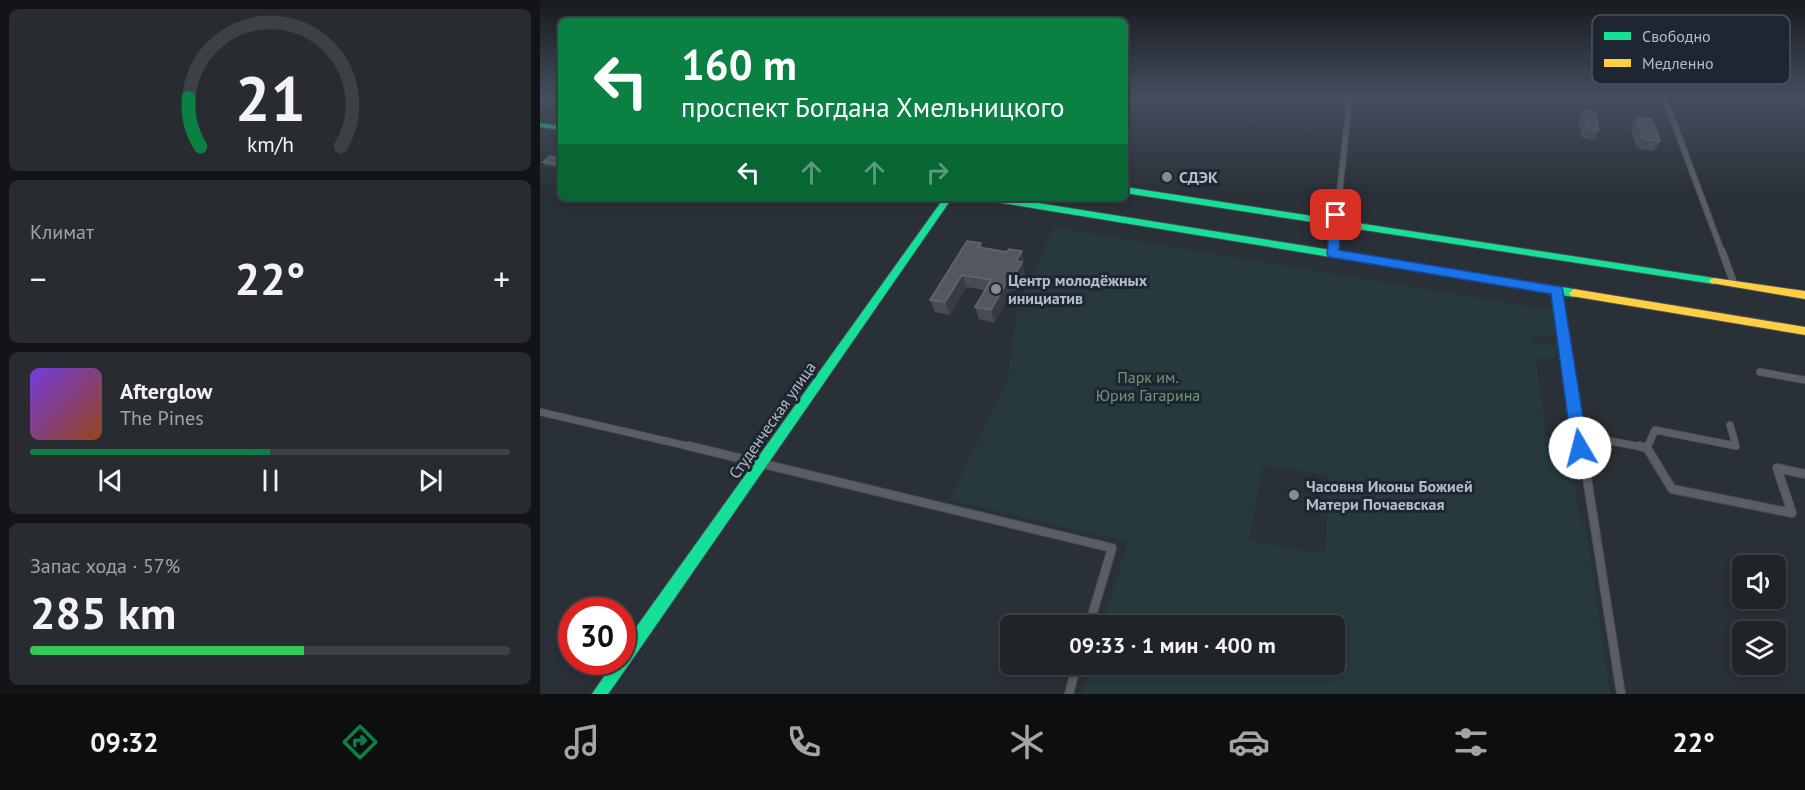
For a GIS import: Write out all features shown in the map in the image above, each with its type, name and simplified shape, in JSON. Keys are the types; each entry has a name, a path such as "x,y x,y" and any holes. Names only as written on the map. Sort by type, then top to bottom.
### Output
{"main road":[{"path":"1128,190 1805,295"},
{"name":"Студенческая улица","path":"636,641 946,201"},
{"path":"1008,201 1805,331"},
{"name":"Студенческая улица","path":"599,694 612,675"}],"street":[{"path":"1333,254 1346,128"},
{"path":"1676,128 1734,284"},
{"path":"1557,291 1578,435 1605,586 1621,694"},
{"path":"1760,372 1805,380"},
{"path":"540,412 1112,548 1092,615"},
{"path":"1647,448 1655,430 1736,446 1730,425"},
{"path":"1578,435 1647,448 1672,489 1792,513 1777,468 1805,474"},
{"path":"1069,694 1074,675"}],"shaded area":[{"path":"1281,128 1331,128 1330,135"}],"green space":[{"name":"Парк им. Юрия Гагарина","path":"1054,227 1553,310 1556,337 1530,334 1532,342 1557,346 1556,358 1536,359 1546,436 1567,442 1570,449 1580,521 1585,522 1610,694 1081,694 1087,675 1345,675 1345,615 1105,615 1128,542 950,500 1008,378 1017,307","holes":["1263,465 1328,475 1325,554 1249,541"]}],"building":[{"path":"1640,128 1655,128 1660,141 1643,139"},
{"path":"550,156 558,157 558,164 543,162"},
{"path":"967,241 981,243 978,247 1007,252 1009,249 1022,251 1016,261 1022,262 1013,278 1009,278 991,310 975,307 991,280 962,275 945,302 930,300"}],"traffic: fast":[{"path":"1128,190 1714,281"},
{"path":"636,640 946,201"},
{"path":"1008,201 1574,293"},
{"path":"599,694 613,675"}],"traffic: slow":[{"path":"1714,281 1805,295"},
{"path":"1574,293 1805,331"}],"place":[{"name":"СДЭК","path":"1167,177"},
{"name":"Центр молодёжных инициатив","path":"996,289"},
{"name":"Часовня Иконы Божией Матери Почаевская","path":"1294,495"}],"route":[{"path":"1336,215 1333,254 1557,291 1580,448"}]}
